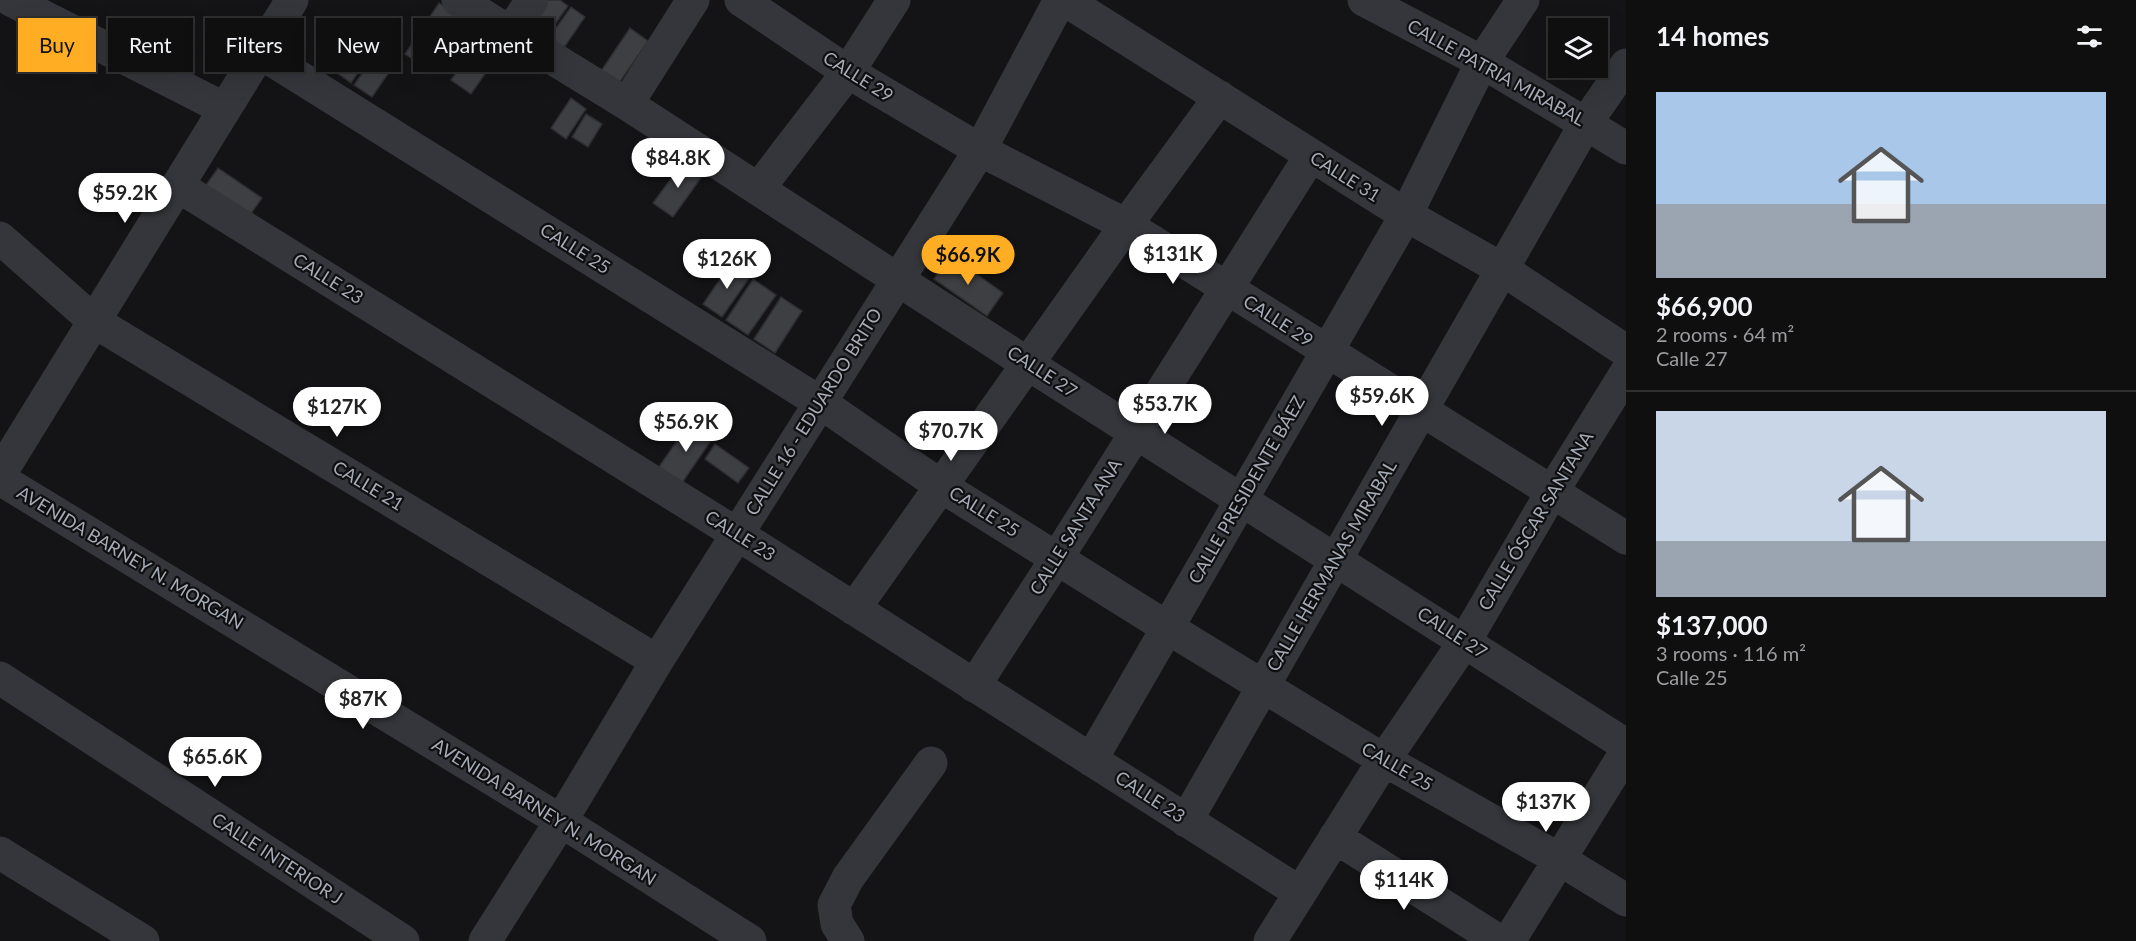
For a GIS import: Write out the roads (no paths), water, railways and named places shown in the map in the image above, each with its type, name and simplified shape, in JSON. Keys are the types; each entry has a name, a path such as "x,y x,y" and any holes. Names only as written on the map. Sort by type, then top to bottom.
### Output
{"street":[{"path":"11,0 225,109"},
{"path":"281,18 292,0"},
{"name":"CALLE 27","path":"458,0 486,18"},
{"path":"520,18 532,0"},
{"path":"627,104 693,0"},
{"name":"CALLE 29","path":"741,0 848,72 980,150 1126,225 1626,538"},
{"path":"759,188 848,72 894,0"},
{"name":"CALLE 16 - EDUARDO BRITO","path":"484,941 561,821 657,661 980,150 1060,0"},
{"name":"CALLE 31","path":"1065,0 1406,215 1502,269 1626,351"},
{"name":"CALLE PATRIA MIRABAL","path":"1364,0 1482,62 1626,148"},
{"name":"CALLE PRESIDENTE BÁEZ","path":"1091,760 1406,215 1482,62 1523,0"},
{"name":"CALLE 27","path":"554,60 759,188 1028,364 1465,640 1626,745"},
{"name":"CALLE HERMANAS MIRABAL","path":"1186,821 1586,123 1626,65"},
{"path":"0,474 247,72"},
{"name":"CALLE 25","path":"291,72 821,403 941,486 1168,628 1384,760 1559,859 1626,900"},
{"path":"854,609 1126,225 1220,97"},
{"name":"CALLE SANTA ANA","path":"974,686 1311,155"},
{"name":"CALLE 23","path":"177,186 737,534 1299,892"},
{"name":"CALLE 21","path":"0,238 95,322 657,661"},
{"name":"CALLE ÓSCAR SANTANA","path":"1279,938 1299,892 1465,640 1552,492 1626,373"},
{"name":"AVENIDA BARNEY N. MORGAN","path":"0,479 561,821 750,941"},
{"name":"CALLE INTERIOR J","path":"0,678 403,941"},
{"path":"1509,941 1626,752"},
{"path":"848,941 837,924 834,905 848,878 931,763"},
{"path":"1335,837 1499,941"},
{"path":"0,853 143,941"}]}
